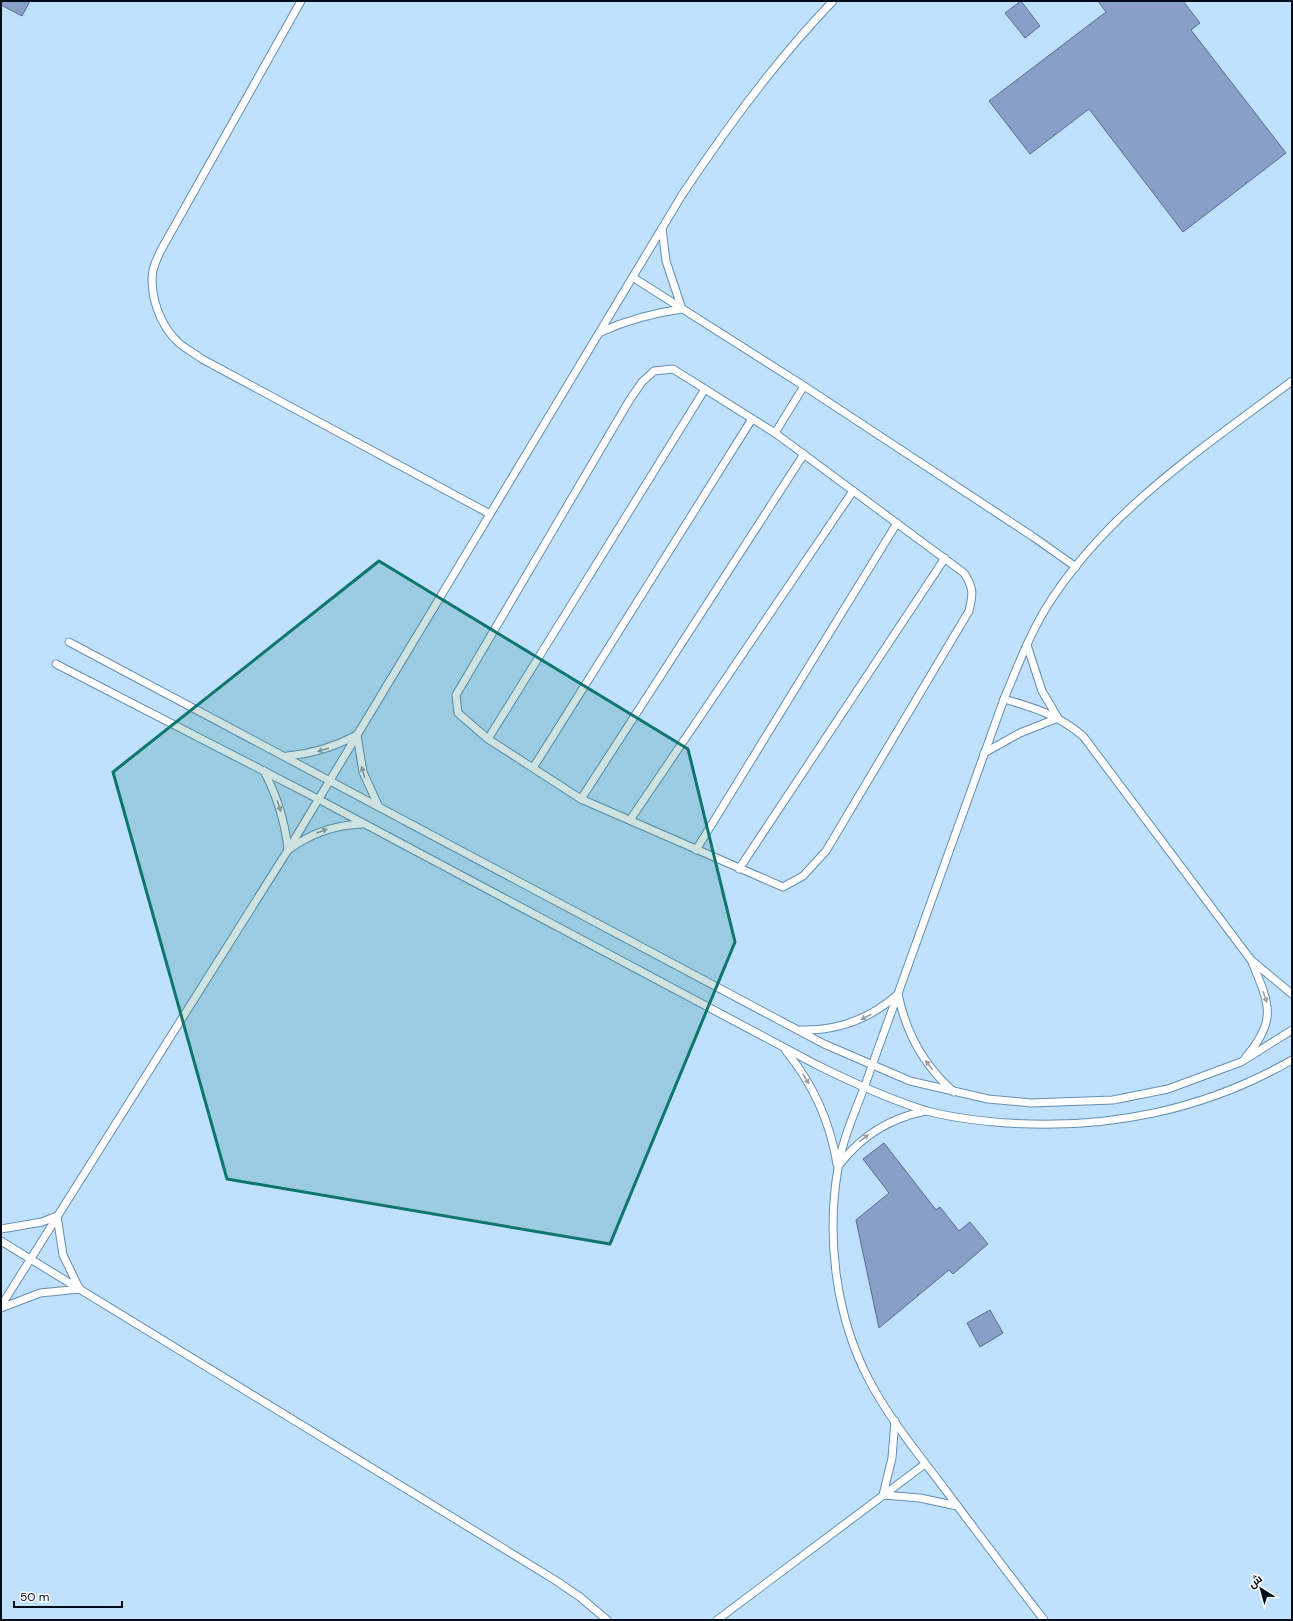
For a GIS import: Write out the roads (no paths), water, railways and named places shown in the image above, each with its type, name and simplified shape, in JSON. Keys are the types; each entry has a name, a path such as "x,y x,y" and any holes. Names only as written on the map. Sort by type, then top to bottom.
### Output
{"lane":[{"path":"301,1 161,250 154,269 152,288 157,308 164,324 178,342 202,359 490,514"},
{"path":"1,1307 288,850 634,278 662,228 709,155 737,116 797,40 833,1"},
{"path":"662,228 666,262 673,288 682,309"},
{"path":"634,278 804,386 1032,536 1076,567"},
{"path":"601,332 646,316 682,309"},
{"path":"673,369 752,419 804,454 964,573 971,584 972,596 969,611 826,851 804,876 783,887 581,799 488,739 458,713 456,695 629,401 642,382 654,371 673,369"},
{"path":"1044,1620 925,1464 869,1381 854,1347 841,1305 835,1265 833,1222 838,1167 842,1150 1004,699 1027,644 1046,608 1076,567 1123,514 1155,485 1292,381"},
{"path":"775,434 804,386"},
{"path":"1282,389 1292,387"},
{"path":"488,739 705,389"},
{"path":"533,768 752,419"},
{"path":"581,799 804,454"},
{"path":"630,820 853,491"},
{"path":"696,850 897,523"},
{"path":"739,869 945,558"},
{"path":"69,642 799,1030 873,1066 910,1081 956,1093 988,1099 1031,1103 1113,1100 1168,1089 1241,1062 1292,1030"},
{"path":"1027,644 1042,691 1058,718"},
{"path":"56,664 318,799 784,1047 864,1088 927,1111 976,1121 1037,1125 1109,1120 1155,1114 1218,1096 1275,1070 1292,1060"},
{"path":"1004,699 1058,718 1077,731 1093,748 1251,960 1292,994"},
{"path":"984,753 1020,733 1058,718"},
{"path":"286,756 301,755 330,748 357,735"},
{"path":"357,735 363,772 378,805"},
{"path":"264,771 281,812 288,850"},
{"path":"288,850 312,834 326,829 338,826 364,824"},
{"path":"1241,1062 1256,1045 1263,1033 1267,1018 1268,1001 1251,960"},
{"path":"799,1030 827,1029 854,1022 877,1010 898,994"},
{"path":"898,994 901,1011 913,1042 932,1070 956,1093"},
{"path":"784,1047 806,1078 823,1112 830,1130 838,1167"},
{"path":"838,1167 858,1143 883,1125 912,1114 927,1111"},
{"path":"1,1229 42,1222 57,1216"},
{"path":"57,1216 63,1255 80,1290"},
{"path":"1,1241 556,1580 608,1620"},
{"path":"1,1307 40,1293 67,1289 80,1290"},
{"path":"883,1495 892,1458 895,1420"},
{"path":"717,1620 925,1464"},
{"path":"883,1495 920,1498 957,1506"}]}
